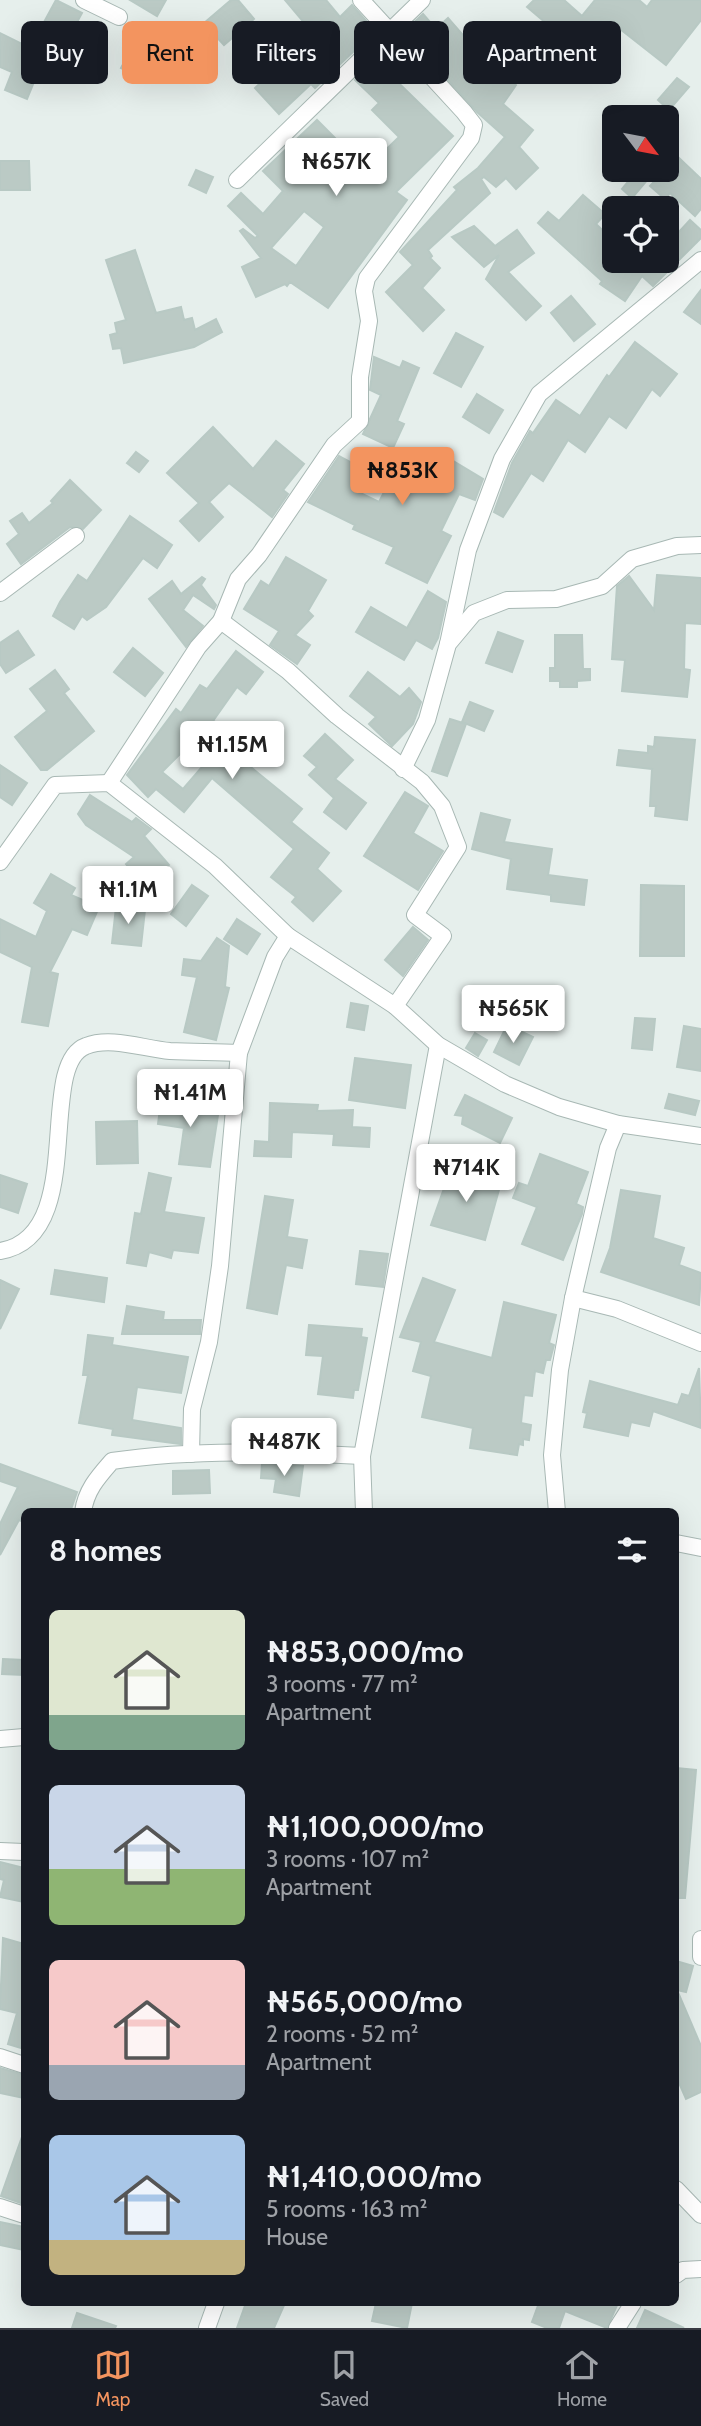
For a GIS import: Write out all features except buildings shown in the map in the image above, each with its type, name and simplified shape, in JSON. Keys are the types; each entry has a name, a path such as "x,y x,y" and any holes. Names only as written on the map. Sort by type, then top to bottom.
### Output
{"street":[{"path":"84,0 120,16"},
{"path":"361,0 381,21"},
{"path":"400,21 422,0"},
{"path":"237,180 354,65"},
{"path":"109,783 198,647 222,621 238,579 259,555 334,445 360,421 360,377 369,321 364,291 367,278 471,138 474,125 439,84"},
{"path":"403,769 427,720 448,644 468,550 502,459 539,394 701,260"},
{"path":"0,593 76,536"},
{"path":"448,644 474,613 507,600 556,599 602,586 632,559 677,546 701,545"},
{"path":"222,621 288,671 337,716 422,782 442,806 457,847 415,915 443,936 395,1006"},
{"path":"0,862 55,785 109,783 215,866 288,936 395,1006 438,1045 505,1084 559,1107 618,1124 701,1136"},
{"path":"191,1454 192,1409 209,1342 220,1266 239,1053 275,957 288,936"},
{"path":"0,1251 13,1249 32,1235 46,1209 56,1168 63,1087 71,1059 83,1046 101,1042 168,1051 239,1053"},
{"path":"364,1508 362,1456 438,1045"},
{"path":"557,1508 552,1455 560,1370 573,1298 608,1148 618,1124"},
{"path":"573,1298 617,1309 701,1343"},
{"path":"84,1508 94,1482 111,1461 191,1454 298,1453 362,1456"},
{"path":"679,1544 701,1548"},
{"path":"0,1739 21,1737"},
{"path":"0,1851 21,1852"},
{"path":"701,1940 701,1957"},
{"path":"0,2057 21,2064"},
{"path":"679,2192 701,2215"},
{"path":"0,2207 21,2214"},
{"path":"679,2273 683,2270 701,2269"},
{"path":"207,2328 215,2306"},
{"path":"618,2328 631,2306"}]}
